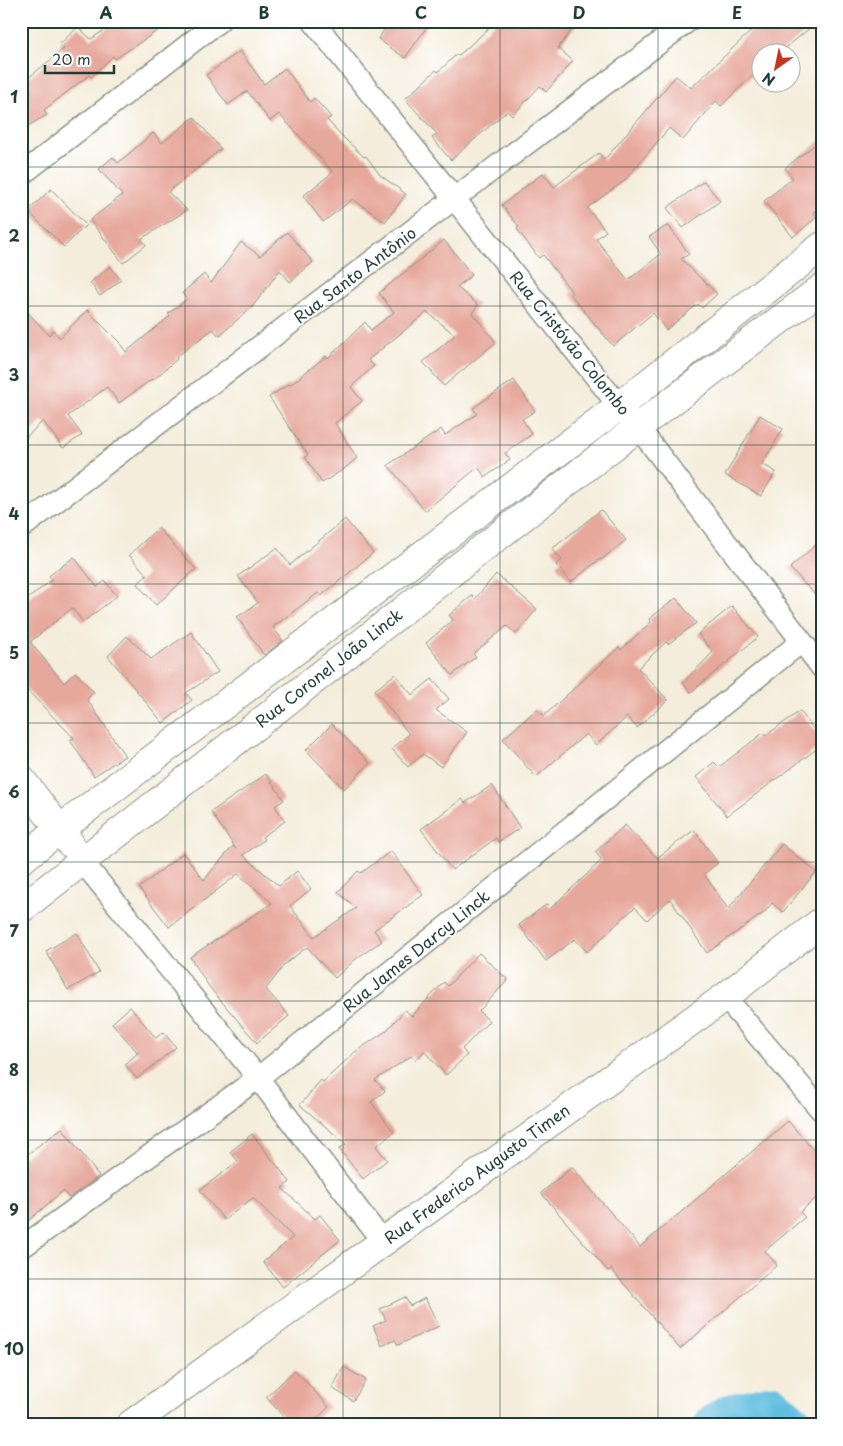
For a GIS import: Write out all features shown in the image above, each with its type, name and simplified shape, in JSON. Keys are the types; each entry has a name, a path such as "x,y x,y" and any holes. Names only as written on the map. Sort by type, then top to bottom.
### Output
{"main road":[{"name":"Rua Coronel João Linck","path":"21,860 60,828 619,406 822,246"},
{"name":"Rua Coronel João Linck","path":"21,909 638,427 822,288"},
{"path":"21,779 60,828 82,861"},
{"name":"Rua Frederico Augusto Timen","path":"130,1425 726,997 822,921"}],"street":[{"path":"21,175 219,21"},
{"name":"Rua Cristóvão Colombo","path":"313,21 619,406 638,427 822,668"},
{"name":"Rua Santo Antônio","path":"21,528 688,21"},
{"name":"Rua James Darcy Linck","path":"21,1248 258,1078 801,642"},
{"path":"82,861 258,1078 383,1242"},
{"path":"726,997 822,1111"}],"building":[{"path":"118,21 172,21 115,59 113,56 91,77 89,75 44,110 47,115 21,130 21,89 31,84 27,79 64,49 59,45 78,27 91,39"},
{"path":"390,21 431,21 405,58 378,39"},
{"path":"497,21 579,21 558,48 573,61 546,92 540,86 512,116 507,111 451,160 432,138 437,134 405,99 436,70 438,72 457,54 458,56"},
{"path":"745,21 818,21 793,42 750,42 750,78 721,106 716,101 683,140 669,128 624,181 587,208 606,231 596,239 628,280 661,254 649,237 668,225 689,254 681,259 717,294 702,308 698,304 666,330 653,313 613,346 570,294 572,292 543,255 539,258 502,205 543,173 554,187 599,153 604,160 676,76 691,88 752,30"},
{"path":"240,51 264,84 285,68 310,102 314,98 331,117 327,120 347,141 364,157 366,156 380,175 406,194 385,222 353,199 323,222 303,196 333,172 279,114 270,121 247,91 228,105 206,75"},
{"path":"194,117 221,149 168,192 187,210 141,239 146,245 123,263 90,220 122,195 99,169 113,157 118,163 153,133 162,143"},
{"path":"822,139 822,205 813,212 817,217 793,237 764,201 793,178 785,168"},
{"path":"704,181 720,201 683,228 667,208"},
{"path":"51,189 86,225 64,247 28,211"},
{"path":"287,232 313,262 290,282 280,270 253,306 219,336 213,329 176,357 177,359 153,380 119,403 107,387 68,416 82,435 63,448 43,421 21,442 21,305 49,335 53,330 60,338 87,310 119,342 126,352 170,316 168,314 187,299 182,293 204,274 211,283 241,242 260,256"},
{"path":"444,240 472,275 457,287 478,305 472,313 496,342 444,386 423,362 455,335 427,312 368,360 374,366 351,387 362,401 335,423 357,458 322,483 305,457 308,455 269,397 290,385 326,356 328,358 365,322 371,330 394,312 379,293"},
{"path":"110,266 121,280 100,296 90,283"},
{"path":"514,380 535,411 522,419 532,434 505,453 510,460 485,477 478,467 425,511 388,465 441,429 445,435 477,414 473,408"},
{"path":"760,415 783,429 762,464 776,472 761,496 725,475"},
{"path":"601,510 626,540 571,582 556,565 562,560 552,549"},
{"path":"345,519 373,553 321,596 318,593 273,627 283,641 264,655 237,617 258,603 238,576 277,548 290,565"},
{"path":"158,528 196,569 156,605 137,584 147,575 129,555"},
{"path":"822,539 822,602 790,568"},
{"path":"74,557 97,587 105,581 117,596 83,622 72,608 30,642 64,683 75,672 94,692 87,699 125,756 94,776 70,740 74,738 21,684 21,604 52,580 49,576"},
{"path":"496,574 537,609 516,634 507,626 473,654 476,657 452,675 426,643 453,620 449,615 472,596 475,599"},
{"path":"676,598 696,623 668,644 666,642 638,668 668,700 637,728 627,717 596,745 586,734 536,777 503,739 537,709 544,716 619,647 621,650 651,622 649,619"},
{"path":"732,606 758,637 691,692 683,683 713,652 698,634"},
{"path":"191,632 218,672 186,693 192,700 163,723 108,656 127,636 151,659"},
{"path":"395,674 412,695 432,679 449,699 436,710 467,732 441,767 423,754 408,767 392,749 409,734 375,690"},
{"path":"800,711 822,740 822,745 727,816 696,777 714,762 719,767 763,733 765,736"},
{"path":"332,724 370,763 344,789 306,750"},
{"path":"266,774 284,800 275,806 285,821 262,837 264,840 243,855 279,886 297,871 311,889 290,906 314,937 356,908 338,892 358,871 361,873 391,851 423,895 374,930 382,941 357,958 335,978 307,947 285,964 266,989 289,1016 257,1043 210,988 190,957 272,903 238,874 169,927 139,888 183,853 204,880 233,846 236,849 211,812"},
{"path":"492,785 520,828 498,842 496,838 452,870 421,829 462,799 465,803"},
{"path":"625,825 657,858 694,830 718,863 704,874 728,909 782,844 816,872 783,912 772,903 765,912 707,953 670,899 647,920 635,907 587,952 575,939 546,961 519,925 547,904 551,908 602,860 595,852"},
{"path":"77,933 99,972 68,990 46,951"},
{"path":"479,953 508,980 479,1011 489,1021 462,1049 467,1055 446,1075 424,1051 416,1060 411,1056 375,1080 385,1091 371,1102 394,1132 376,1146 387,1160 363,1179 339,1149 346,1144 300,1105 321,1080 323,1082 355,1052 386,1031 405,1010 412,1016 444,982 448,986"},
{"path":"130,1007 156,1038 163,1032 176,1047 137,1079 125,1064 138,1053 112,1023"},
{"path":"788,1121 822,1160 822,1193 800,1212 805,1217 765,1251 777,1265 680,1349 611,1269 608,1271 541,1193 572,1167 640,1247"},
{"path":"62,1128 99,1176 69,1198 63,1191 21,1227 21,1159"},
{"path":"252,1134 290,1182 282,1188 315,1219 320,1215 340,1240 283,1287 263,1262 293,1237 253,1198 224,1220 200,1190 238,1161 230,1152"},
{"path":"405,1297 410,1306 425,1298 439,1326 398,1345 395,1340 382,1346 373,1326 386,1320 380,1309"},
{"path":"344,1367 366,1380 353,1401 332,1388"},
{"path":"295,1370 329,1407 310,1425 291,1425 266,1397"}],"waterway":[{"path":"714,1425 728,1415 771,1405 794,1425"}]}
